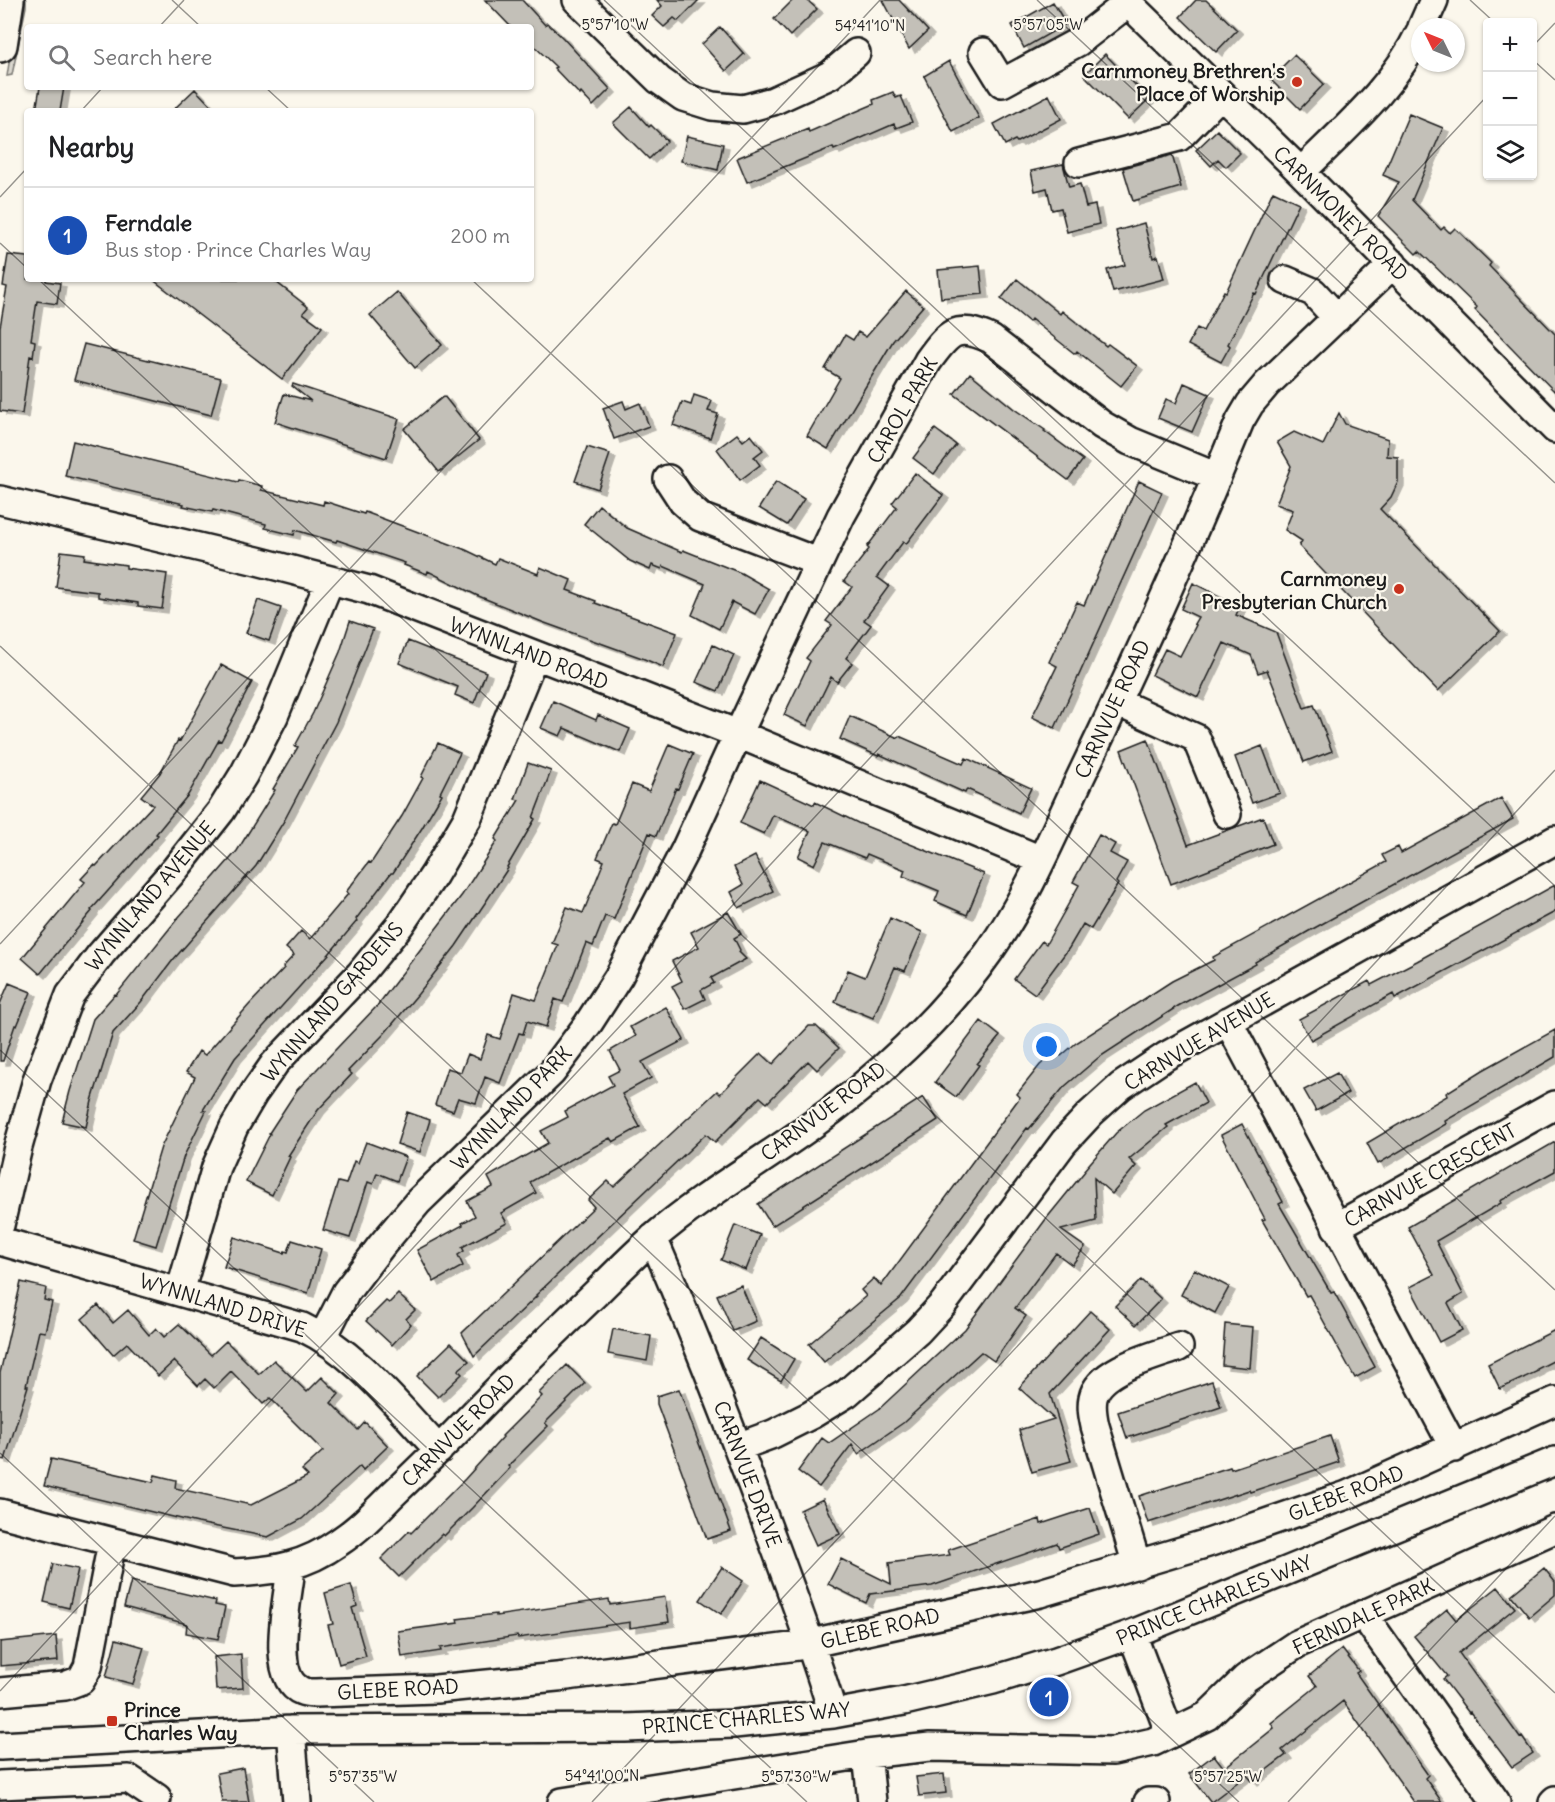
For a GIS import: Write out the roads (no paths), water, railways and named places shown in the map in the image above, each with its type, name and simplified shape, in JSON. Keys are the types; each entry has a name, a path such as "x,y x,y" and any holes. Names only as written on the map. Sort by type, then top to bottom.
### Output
{"main road":[{"path":"0,45 8,0"}],"street":[{"path":"1426,18 1434,0"},
{"path":"983,52 1002,83 1078,42 1126,2"},
{"name":"CARNMONEY ROAD","path":"1126,2 1301,172 1555,429"},
{"path":"591,5 659,80 683,97 712,106 743,109 773,101 830,75 856,53"},
{"path":"1301,172 1394,74 1411,47"},
{"path":"1079,164 1179,137 1221,94"},
{"name":"CARNVUE ROAD","path":"0,1513 234,1573 261,1572 291,1567 313,1558 340,1542 357,1528 653,1238 701,1200 854,1094 890,1061 969,979 992,948 1041,860 1117,702 1240,421 1250,404 1267,384 1393,264"},
{"path":"1285,280 1313,292 1337,318"},
{"name":"CAROL PARK","path":"738,734 841,516 928,361 943,340 957,331 974,331 991,339 1102,425 1131,441 1217,477"},
{"path":"668,479 682,502 700,517 818,562"},
{"name":"WYNNLAND ROAD","path":"0,500 369,590 738,734 1041,860"},
{"name":"WYNNLAND AVENUE","path":"0,1224 37,1080 70,994 101,954 182,860 220,811 244,774 274,716 330,580"},
{"name":"WYNNLAND GARDENS","path":"180,1292 216,1167 234,1127 275,1063 360,974 400,925 434,875 467,819 534,656"},
{"path":"1117,702 1196,738 1227,814"},
{"name":"WYNNLAND PARK","path":"323,1337 346,1292 418,1202 552,1072 588,1024 619,976 655,911 738,734"},
{"name":"CARNVUE AVENUE","path":"738,1447 773,1434 812,1415 847,1393 918,1331 943,1304 1064,1142 1121,1086 1166,1056 1555,840"},
{"path":"1228,1022 1454,1448"},
{"name":"CARNVUE CRESCENT","path":"1336,1227 1555,1106"},
{"name":"CARNVUE DRIVE","path":"653,1238 691,1325 738,1447 833,1714"},
{"name":"WYNNLAND DRIVE","path":"0,1241 302,1327 323,1337 350,1358 439,1450"},
{"path":"1137,1565 1095,1426 1092,1413 1093,1397 1102,1382 1116,1371 1179,1347"},
{"name":"GLEBE ROAD","path":"291,1567 282,1656 285,1673 302,1691 328,1693 436,1689 567,1676 810,1644 1040,1593 1208,1543 1347,1495 1555,1401"},
{"name":"PRINCE CHARLES WAY","path":"0,1746 291,1730 625,1728 734,1724 833,1714 904,1701 993,1680 1132,1634 1555,1461"},
{"name":"FERNDALE PARK","path":"562,1802 867,1754 930,1747 1113,1751 1153,1742 1207,1716 1246,1678 1297,1644 1555,1529"},
{"path":"0,1692 65,1686 81,1680 88,1667 112,1542"},
{"path":"1363,1614 1496,1802"},
{"path":"1132,1634 1170,1734"},
{"path":"291,1730 297,1802"},
{"path":"867,1754 872,1802"},
{"path":"0,1785 129,1779 157,1798"},
{"path":"1148,1802 1156,1802"}],"place":[{"name":"Carnmoney Brethren's Place of Worship","path":"1297,82"},
{"name":"Carnmoney Presbyterian Church","path":"1399,589"},
{"name":"Ferndale","path":"1049,1697"},
{"name":"Prince Charles Way","path":"112,1721"}]}
